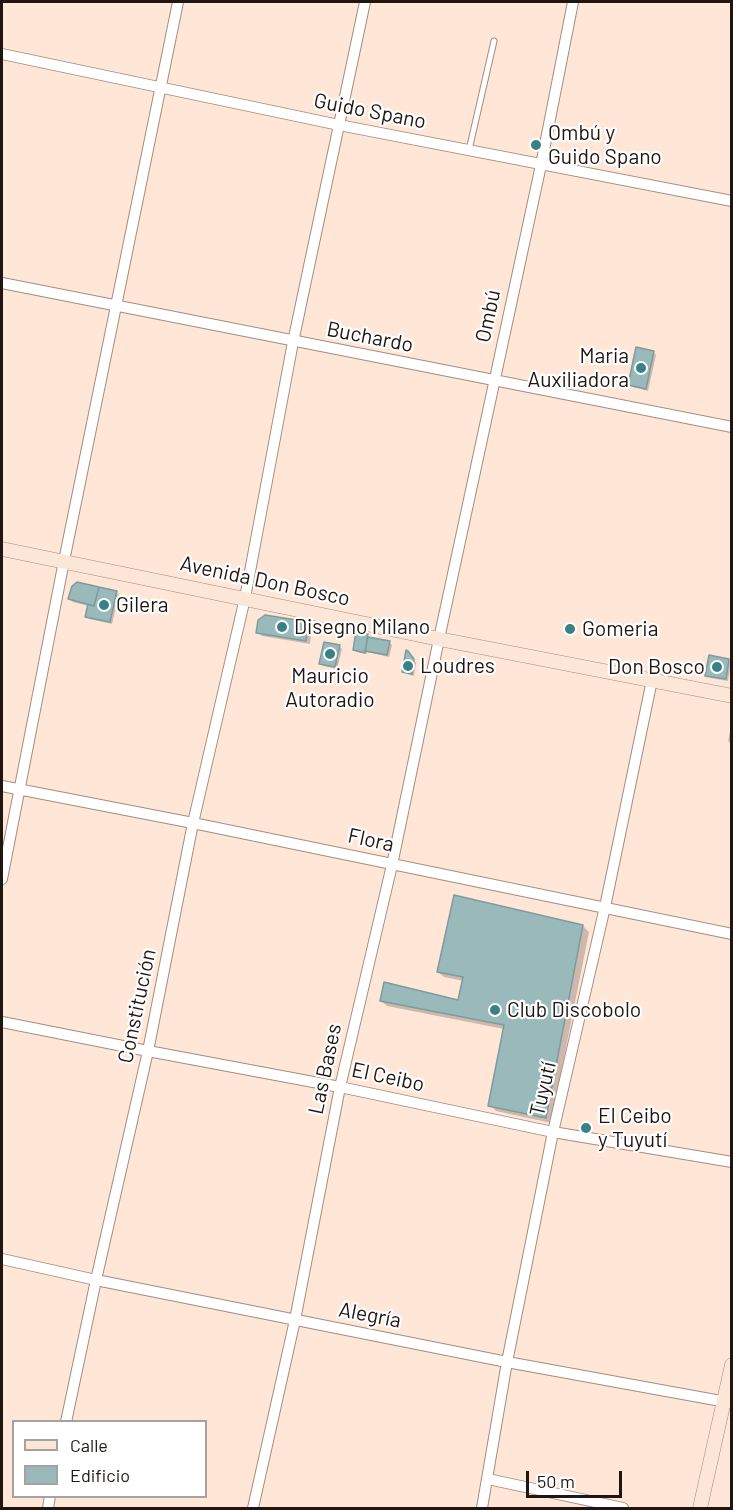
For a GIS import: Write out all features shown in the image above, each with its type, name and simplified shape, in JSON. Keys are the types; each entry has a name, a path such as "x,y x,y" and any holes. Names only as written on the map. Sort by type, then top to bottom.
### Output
{"main road":[{"name":"Avenida Don Bosco","path":"2,549 439,639 732,696"},
{"path":"700,1509 727,1402 732,1365"}],"street":[{"path":"2,879 178,2"},
{"name":"Constitución","path":"66,1420 148,1051 194,823 244,598 292,342 365,2"},
{"name":"Ombú","path":"439,639 541,165 573,2"},
{"name":"Guido Spano","path":"2,54 339,125 732,201"},
{"name":"Buchardo","path":"2,283 732,428"},
{"name":"Las Bases","path":"253,1509 295,1320 340,1086 392,865 439,639"},
{"name":"Tuyutí","path":"482,1509 507,1362 554,1132 605,907 652,680"},
{"name":"Flora","path":"2,786 194,823 732,934"},
{"name":"El Ceibo","path":"2,1022 340,1086 554,1132 732,1162"},
{"name":"Alegría","path":"2,1259 507,1362 727,1402"},
{"path":"488,1479 623,1509"}],"lane":[{"path":"469,151 494,41"}],"building":[{"name":"Maria Auxiliadora","path":"636,347 654,351 646,389 628,385"},
{"path":"77,582 99,587 94,606 68,599 72,586"},
{"name":"Gilera","path":"99,587 117,591 110,622 85,617 88,604 94,606"},
{"name":"Disegno Milano","path":"265,615 309,622 306,641 256,633 258,620"},
{"path":"356,631 368,634 365,653 353,650"},
{"path":"368,637 390,641 387,655 365,651"},
{"name":"Mauricio Autoradio","path":"324,642 340,645 335,667 319,664"},
{"name":"Loudres","path":"406,650 414,659 412,674 402,672"},
{"name":"Don Bosco","path":"709,655 729,659 726,679 705,676"},
{"name":"Club Discobolo","path":"454,895 583,925 546,1118 488,1106 504,1025 380,1001 384,982 458,1000 463,977 437,972"}],"place":[{"name":"Ombú y Guido Spano","path":"536,145"},
{"name":"Maria Auxiliadora","path":"641,368"},
{"name":"Gilera","path":"104,605"},
{"name":"Disegno Milano","path":"282,627"},
{"name":"Gomeria","path":"570,629"},
{"name":"Mauricio Autoradio","path":"330,654"},
{"name":"Loudres","path":"408,666"},
{"name":"Don Bosco","path":"717,667"},
{"name":"Club Discobolo","path":"495,1010"},
{"name":"El Ceibo y Tuyutí","path":"586,1128"}]}
